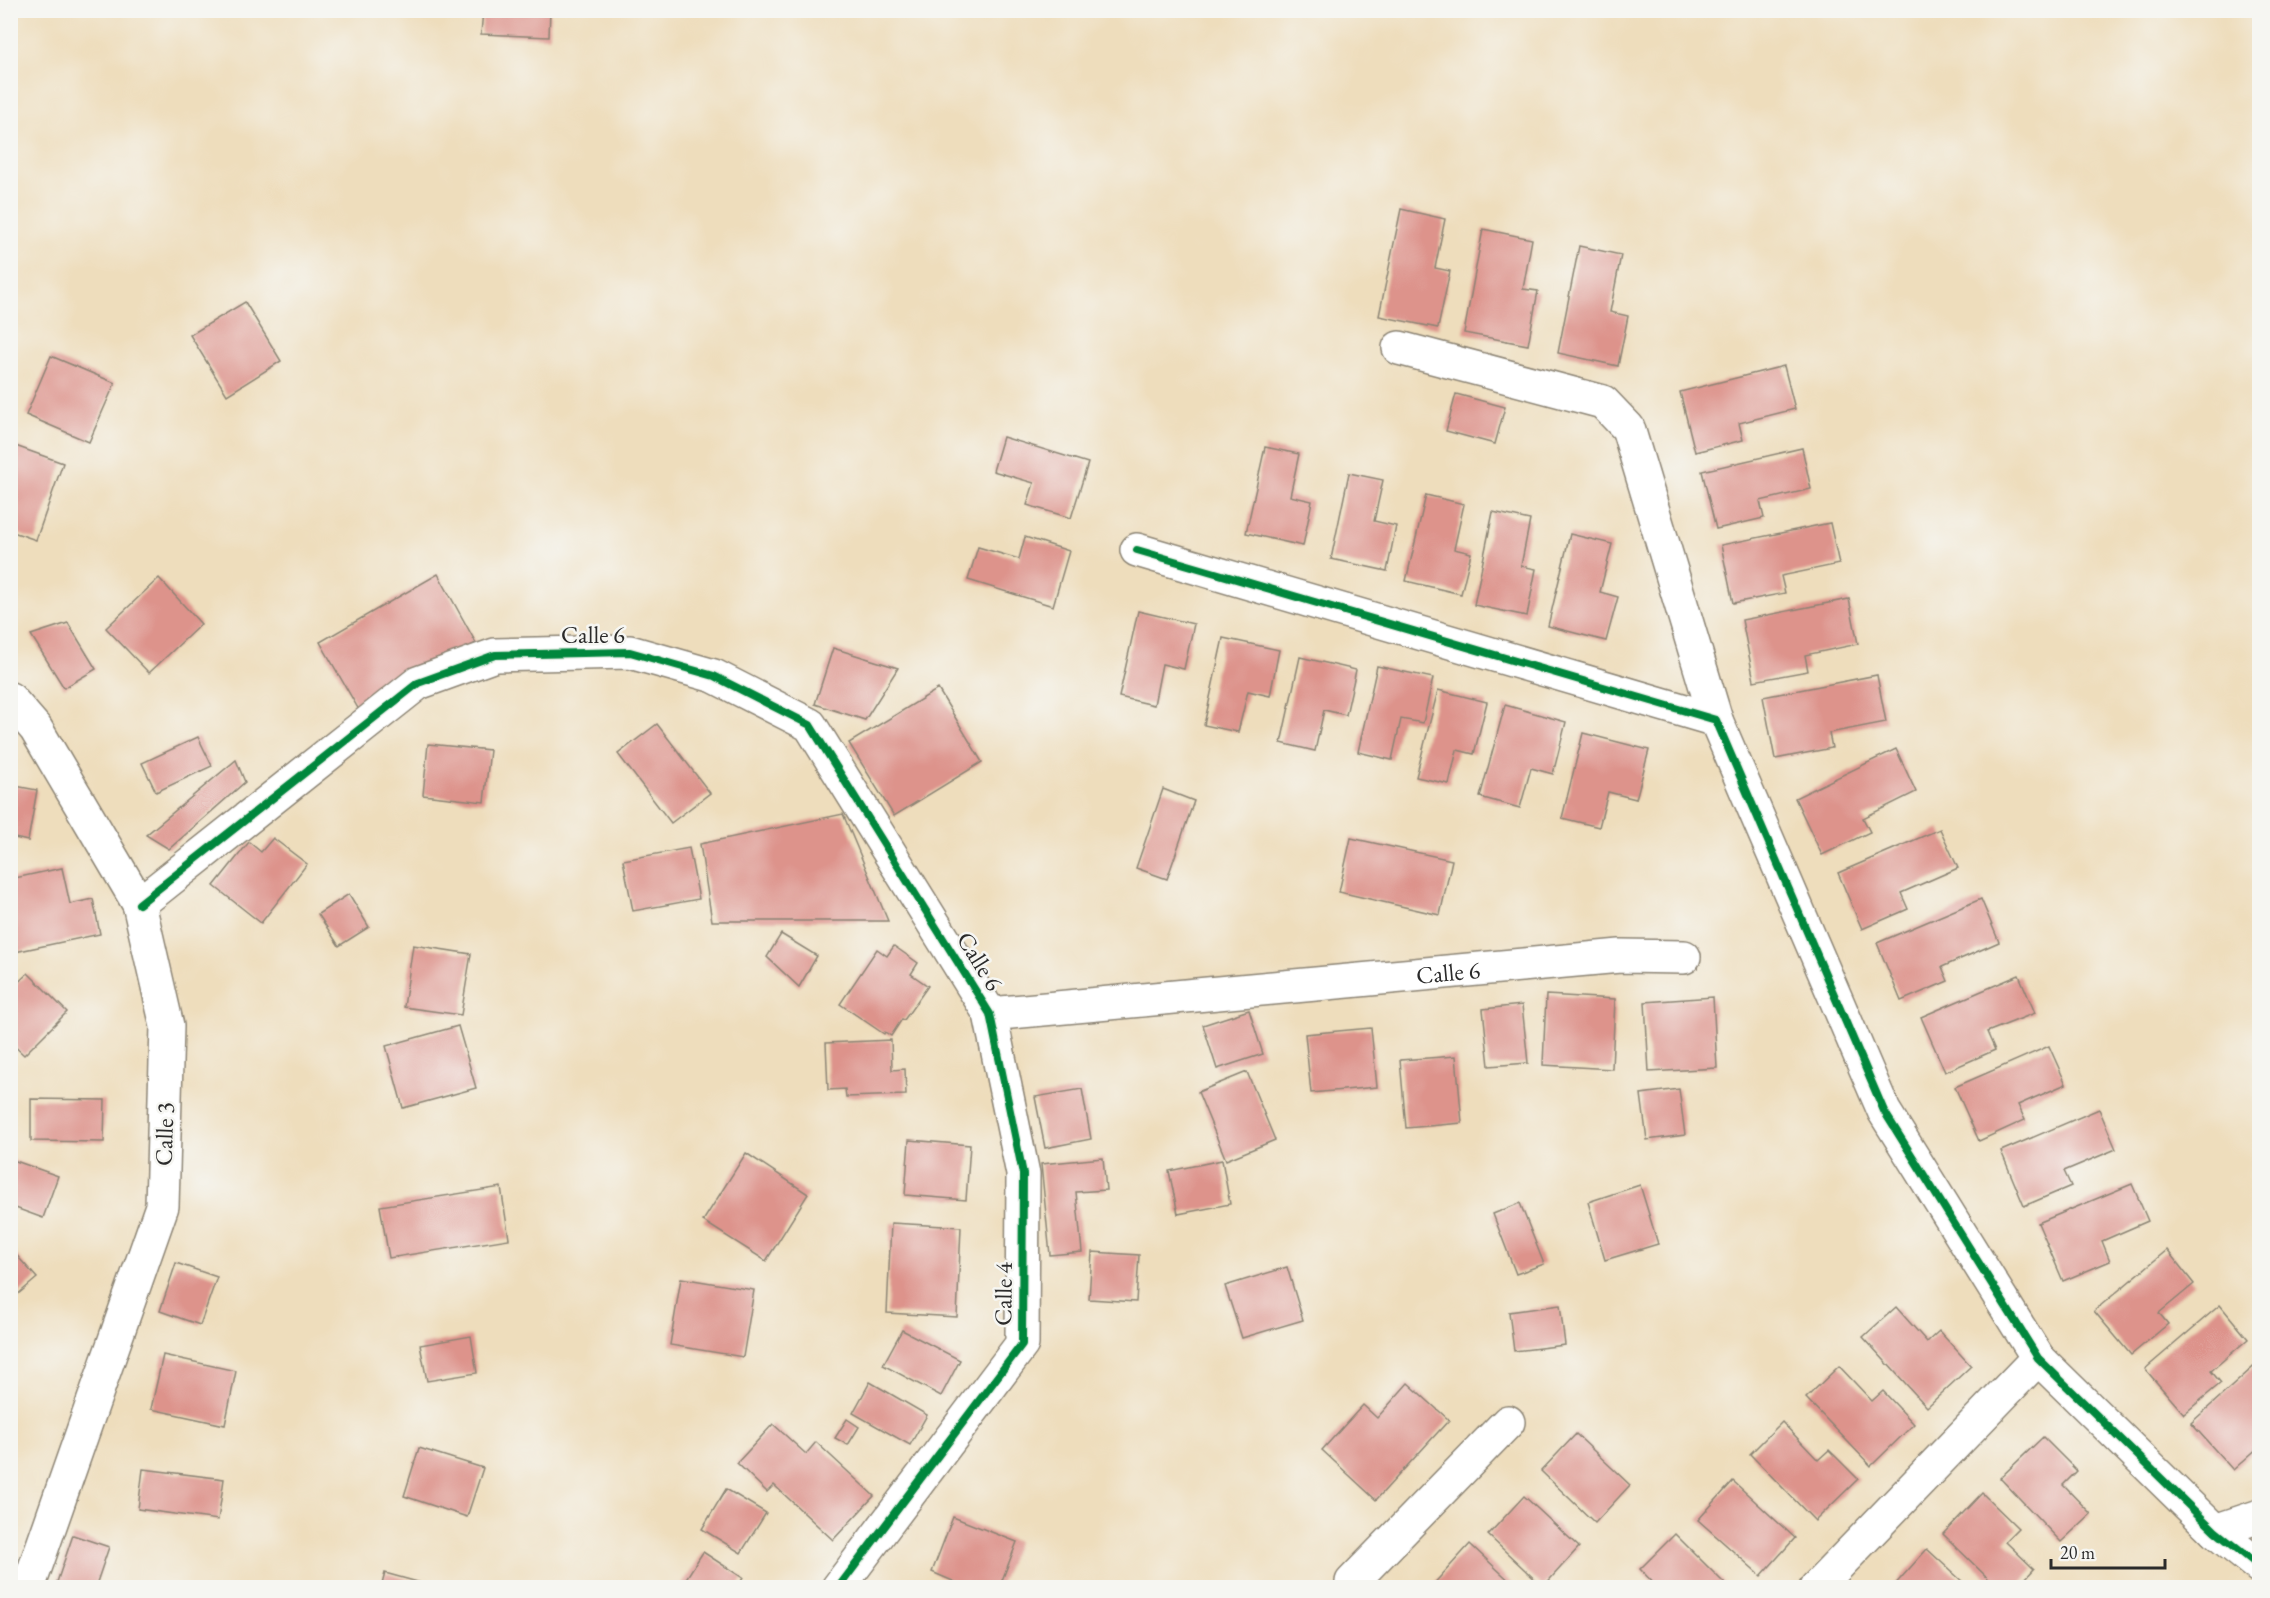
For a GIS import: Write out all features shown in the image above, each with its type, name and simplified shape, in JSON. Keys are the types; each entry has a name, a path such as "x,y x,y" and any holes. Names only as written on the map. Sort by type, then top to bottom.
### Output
{"street":[{"path":"1399,348 1603,402 1628,428 1716,720 1884,1111 2038,1359 2215,1531 2259,1567"},
{"path":"1137,550 1716,720"},
{"name":"Calle 6","path":"139,904 418,683 495,655 630,652 714,676 810,725 990,1014 1620,956 1684,957"},
{"name":"Calle 3","path":"10,699 36,729 139,904 167,1026 162,1206 28,1587"},
{"name":"Calle 4","path":"838,1587 1022,1344 1023,1174 990,1014"},
{"path":"1816,1587 2038,1359"},
{"path":"1357,1587 1352,1581 1508,1422"},
{"path":"2215,1531 2259,1515"}],"building":[{"path":"483,10 550,10 549,37 481,34"},
{"path":"1401,209 1445,219 1435,268 1450,271 1438,328 1379,316"},
{"path":"1483,229 1532,239 1523,289 1538,291 1528,345 1464,333"},
{"path":"1579,246 1621,255 1610,312 1628,316 1618,366 1558,353"},
{"path":"245,302 281,361 227,395 190,335"},
{"path":"51,356 115,383 89,442 26,415"},
{"path":"1784,366 1795,409 1739,423 1743,440 1695,452 1680,392"},
{"path":"1456,394 1505,407 1495,444 1446,431"},
{"path":"1003,437 1088,463 1071,518 1027,505 1034,483 993,471"},
{"path":"10,444 63,463 36,540 10,531"},
{"path":"1265,447 1299,454 1290,496 1312,501 1303,546 1246,533"},
{"path":"1802,448 1811,489 1760,501 1764,518 1716,529 1702,471"},
{"path":"1349,473 1383,480 1374,521 1396,526 1387,571 1331,559"},
{"path":"1426,495 1464,504 1454,549 1471,553 1461,594 1406,581"},
{"path":"1493,512 1530,520 1521,566 1536,569 1527,616 1474,605"},
{"path":"1830,523 1839,564 1781,576 1785,593 1733,603 1721,545"},
{"path":"1570,534 1612,544 1600,592 1618,597 1606,641 1548,626"},
{"path":"1025,537 1069,551 1053,606 968,580 978,547 1019,559"},
{"path":"438,574 476,643 359,710 320,642"},
{"path":"159,578 201,624 149,673 106,628"},
{"path":"1849,599 1858,644 1805,655 1808,671 1754,681 1742,620"},
{"path":"1138,611 1194,624 1184,669 1162,664 1154,705 1119,697"},
{"path":"68,623 96,669 64,688 31,635"},
{"path":"1223,638 1279,650 1270,696 1248,691 1238,732 1204,725"},
{"path":"833,648 898,668 865,720 815,704"},
{"path":"1300,657 1356,670 1346,715 1324,710 1315,751 1281,743"},
{"path":"1377,666 1433,678 1423,723 1401,719 1392,760 1358,752"},
{"path":"1877,675 1886,722 1829,733 1832,748 1775,759 1763,697"},
{"path":"938,689 982,762 894,816 849,743"},
{"path":"1438,690 1487,702 1474,754 1457,750 1449,784 1416,777"},
{"path":"1505,705 1566,722 1553,774 1531,768 1520,808 1480,797"},
{"path":"657,724 710,793 671,823 618,754"},
{"path":"1583,733 1649,750 1636,799 1608,792 1599,827 1562,818"},
{"path":"198,737 212,766 156,792 142,763"},
{"path":"428,744 490,750 484,802 423,795"},
{"path":"1896,749 1916,792 1863,818 1870,832 1822,855 1795,798"},
{"path":"236,760 245,782 169,849 146,835"},
{"path":"10,785 37,790 28,841 10,837"},
{"path":"1163,789 1194,801 1167,879 1136,868"},
{"path":"843,814 888,921 712,921 700,844"},
{"path":"1940,829 1958,868 1901,893 1908,909 1862,929 1838,873"},
{"path":"273,838 307,864 261,923 214,886 249,842 261,852"},
{"path":"1351,838 1452,860 1440,915 1339,892"},
{"path":"689,848 699,899 633,911 623,860"},
{"path":"62,868 70,904 93,899 100,934 10,953 10,879"},
{"path":"349,894 369,927 339,946 318,914"},
{"path":"1981,899 1999,942 1942,967 1948,981 1901,1001 1877,943"},
{"path":"781,934 817,956 799,987 767,957"},
{"path":"413,945 471,954 461,1015 404,1007"},
{"path":"894,946 918,963 911,974 928,986 891,1036 885,1032 884,1034 840,1004 877,949 887,956"},
{"path":"28,973 67,1012 24,1055 10,1042 10,990"},
{"path":"2019,975 2035,1013 1987,1032 1995,1050 1945,1072 1921,1017"},
{"path":"1546,995 1615,999 1612,1069 1543,1065"},
{"path":"1713,997 1717,1068 1649,1072 1645,1002"},
{"path":"1522,1005 1528,1063 1489,1066 1483,1009"},
{"path":"1249,1010 1263,1054 1217,1069 1203,1025"},
{"path":"458,1026 476,1088 403,1108 386,1046"},
{"path":"1371,1028 1377,1087 1311,1093 1305,1034"},
{"path":"891,1040 892,1070 905,1069 906,1095 846,1097 845,1089 828,1090 826,1043"},
{"path":"2049,1046 2066,1084 2018,1105 2025,1120 1979,1141 1955,1087"},
{"path":"1456,1056 1462,1123 1406,1128 1400,1060"},
{"path":"1247,1072 1275,1140 1226,1160 1198,1092"},
{"path":"1082,1089 1091,1139 1045,1148 1035,1097"},
{"path":"1679,1089 1685,1135 1647,1140 1641,1094"},
{"path":"31,1099 105,1100 104,1142 31,1141"},
{"path":"2099,1109 2116,1149 2064,1171 2071,1186 2024,1206 2001,1151"},
{"path":"909,1140 970,1145 966,1200 905,1195"},
{"path":"746,1153 808,1194 766,1261 703,1221"},
{"path":"1103,1158 1106,1190 1076,1192 1082,1252 1050,1255 1041,1164"},
{"path":"10,1159 58,1176 43,1218 10,1206"},
{"path":"1222,1160 1230,1204 1178,1214 1169,1171"},
{"path":"2132,1184 2148,1221 2102,1241 2110,1261 2063,1281 2038,1223"},
{"path":"1640,1185 1658,1244 1605,1260 1588,1202"},
{"path":"501,1187 509,1239 389,1258 380,1206"},
{"path":"1520,1203 1544,1264 1516,1274 1493,1214"},
{"path":"891,1223 961,1227 957,1317 887,1313"},
{"path":"10,1248 37,1278 10,1301"},
{"path":"2167,1250 2194,1284 2159,1313 2168,1324 2131,1355 2094,1311"},
{"path":"1092,1252 1139,1255 1136,1302 1089,1299"},
{"path":"176,1263 217,1277 200,1325 160,1311"},
{"path":"1287,1267 1303,1320 1242,1338 1225,1286"},
{"path":"681,1278 754,1290 743,1357 670,1345"},
{"path":"1560,1305 1565,1345 1514,1351 1509,1312"},
{"path":"2220,1305 2248,1339 2211,1371 2221,1383 2184,1414 2145,1369"},
{"path":"1896,1307 1927,1342 1939,1331 1971,1366 1927,1407 1863,1337"},
{"path":"902,1330 960,1360 941,1396 883,1365"},
{"path":"471,1336 477,1373 427,1381 420,1345"},
{"path":"163,1355 236,1371 225,1425 151,1409"},
{"path":"2260,1361 2260,1446 2233,1470 2191,1423"},
{"path":"1839,1366 1872,1401 1883,1391 1914,1424 1871,1466 1806,1398"},
{"path":"870,1382 927,1415 910,1445 853,1413"},
{"path":"1408,1383 1449,1420 1376,1500 1322,1450 1363,1405 1377,1418"},
{"path":"847,1419 859,1427 848,1445 835,1438"},
{"path":"1782,1422 1818,1460 1829,1450 1858,1479 1815,1521 1750,1454"},
{"path":"773,1424 806,1454 816,1442 874,1496 833,1540 774,1485 767,1492 737,1463"},
{"path":"1576,1434 1630,1485 1595,1523 1541,1471"},
{"path":"2043,1437 2077,1471 2063,1485 2091,1514 2061,1542 2000,1478"},
{"path":"419,1448 483,1468 467,1517 404,1496"},
{"path":"143,1469 224,1479 218,1520 138,1509"},
{"path":"1733,1481 1795,1538 1761,1576 1698,1520"},
{"path":"726,1489 766,1513 741,1553 702,1529"},
{"path":"1982,1493 2018,1528 2005,1541 2034,1569 2017,1588 1998,1588 1943,1534"},
{"path":"1524,1496 1579,1547 1543,1587 1488,1535"},
{"path":"953,1517 1017,1542 999,1588 969,1588 932,1572"},
{"path":"1675,1534 1729,1588 1658,1588 1640,1569"},
{"path":"73,1535 109,1547 95,1588 55,1588"},
{"path":"1470,1544 1517,1588 1430,1588"},
{"path":"1927,1549 1964,1583 1960,1588 1892,1588"},
{"path":"703,1552 743,1578 737,1588 680,1588"},
{"path":"385,1573 425,1584 424,1588 381,1588"}],"cycle path":[{"path":"1137,550 1716,720 1884,1111 2038,1358 2215,1531 2260,1567"},
{"path":"139,904 418,683 495,655 630,652 714,676 810,725 990,1014 1023,1174 1022,1344 838,1588"}]}
